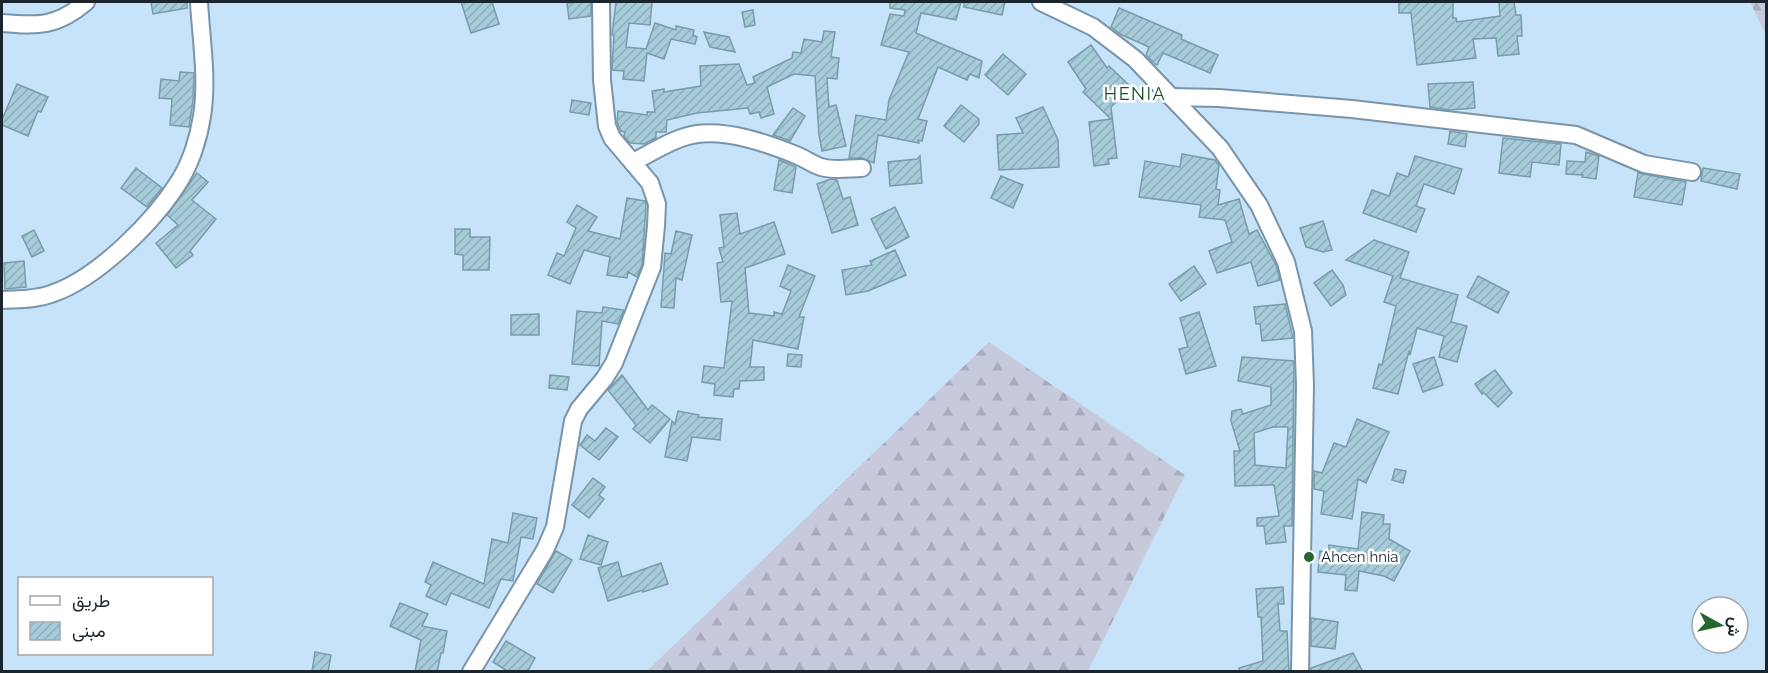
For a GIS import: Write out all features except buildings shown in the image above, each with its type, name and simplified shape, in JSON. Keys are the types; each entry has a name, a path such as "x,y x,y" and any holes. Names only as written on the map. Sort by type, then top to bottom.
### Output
{"street":[{"path":"2,23 45,25 64,18 86,2"},
{"path":"2,300 37,298 53,294 95,272 150,220 180,180 193,153 202,116 205,77 199,2"},
{"path":"471,672 545,550 555,527 573,421 579,409 614,363 652,267 657,204 650,183 612,138 607,126 602,80 601,2"},
{"path":"1041,2 1093,27 1135,59 1220,148 1259,205 1286,262 1303,331 1305,385 1300,672"},
{"path":"1171,97 1219,98 1352,109 1576,135 1644,164 1692,172"},
{"path":"633,162 682,138 698,134 719,134 736,136 790,152 830,169 862,168"}],"green space":[{"path":"1750,2 1766,2 1766,35"},
{"path":"989,342 1185,475 1088,671 647,671"}],"place":[{"name":"Ahcen hnia","path":"1309,557"}],"district":[{"name":"HENIA","path":"1135,93"}]}
